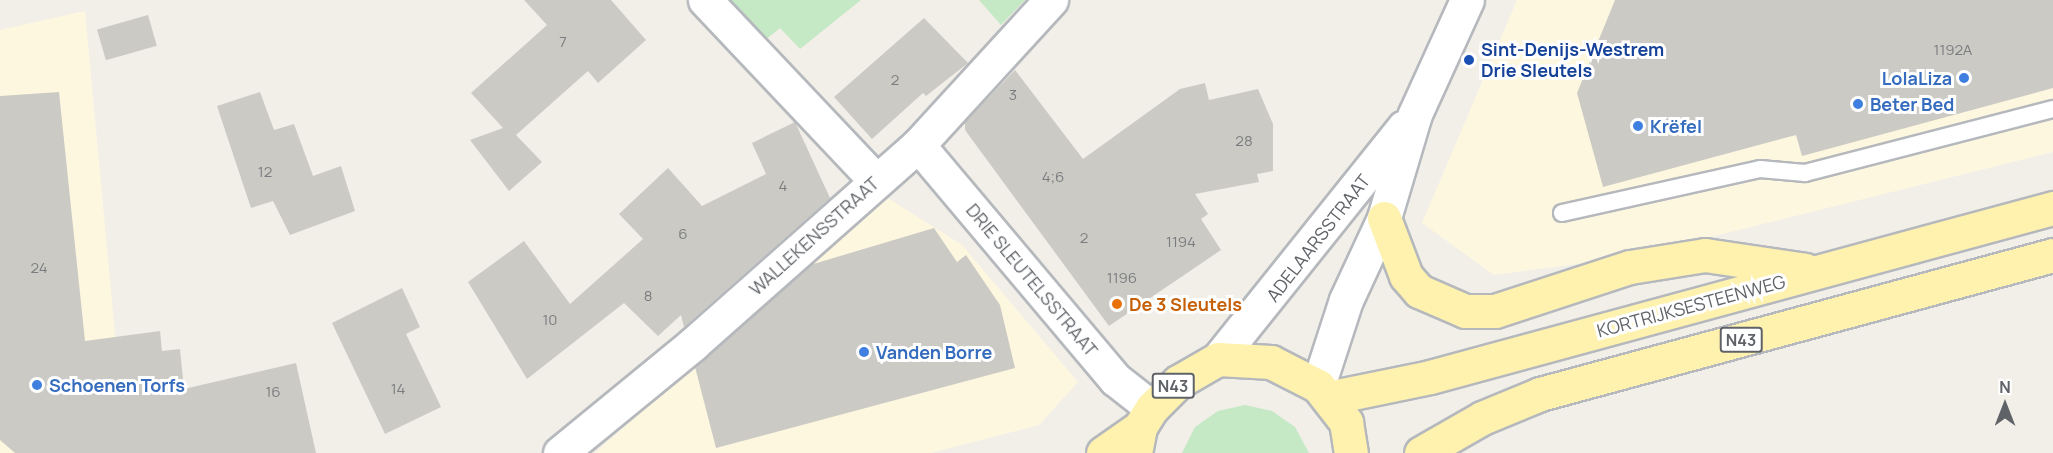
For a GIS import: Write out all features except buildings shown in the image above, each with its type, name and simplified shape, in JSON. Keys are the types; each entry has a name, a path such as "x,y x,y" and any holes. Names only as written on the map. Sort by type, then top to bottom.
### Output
{"main road":[{"name":"KORTRIJKSESTEENWEG","path":"1323,392 1430,377 2053,208"},
{"path":"1384,218 1406,276 1419,291 1465,311 1495,311 1630,267 1706,255 1816,272"},
{"name":"N43","path":"1421,453 1482,418 1540,394 2053,255"},
{"name":"N43","path":"1103,453 1142,429 1178,382 1218,359 1271,362 1323,392 1346,422 1351,453"}],"street":[{"path":"705,0 876,181"},
{"name":"WALLEKENSSTRAAT","path":"560,453 693,344 918,145 1051,0"},
{"name":"ADELAARSSTRAAT","path":"1323,392 1346,300 1384,218 1415,114 1467,0"},
{"name":"ADELAARSSTRAAT","path":"1218,359 1415,114"},
{"name":"DRIE SLEUTELSSTRAAT","path":"918,145 1115,379 1142,429"}],"lane":[{"path":"1562,213 1760,169 1805,173 2053,109"}],"shaded area":[{"path":"1517,0 2053,0 2053,152 1630,257 1494,275 1422,223"},
{"path":"85,11 126,453 0,453 0,30"},
{"path":"883,195 962,245 1078,382 1039,425 931,453 595,453"}],"green space":[{"path":"725,0 861,0 800,49 780,28 764,41"},
{"path":"979,0 1025,0 1001,25"},
{"path":"1245,405 1272,411 1295,427 1309,453 1182,453 1195,427 1218,411"}],"place":[{"name":"Sint-Denijs-Westrem Drie Sleutels","path":"1469,60"},
{"name":"LolaLiza","path":"1964,78"},
{"name":"Beter Bed","path":"1858,104"},
{"name":"Krëfel","path":"1638,126"},
{"name":"De 3 Sleutels","path":"1117,304"},
{"name":"Vanden Borre","path":"864,352"},
{"name":"Schoenen Torfs","path":"37,385"}]}
